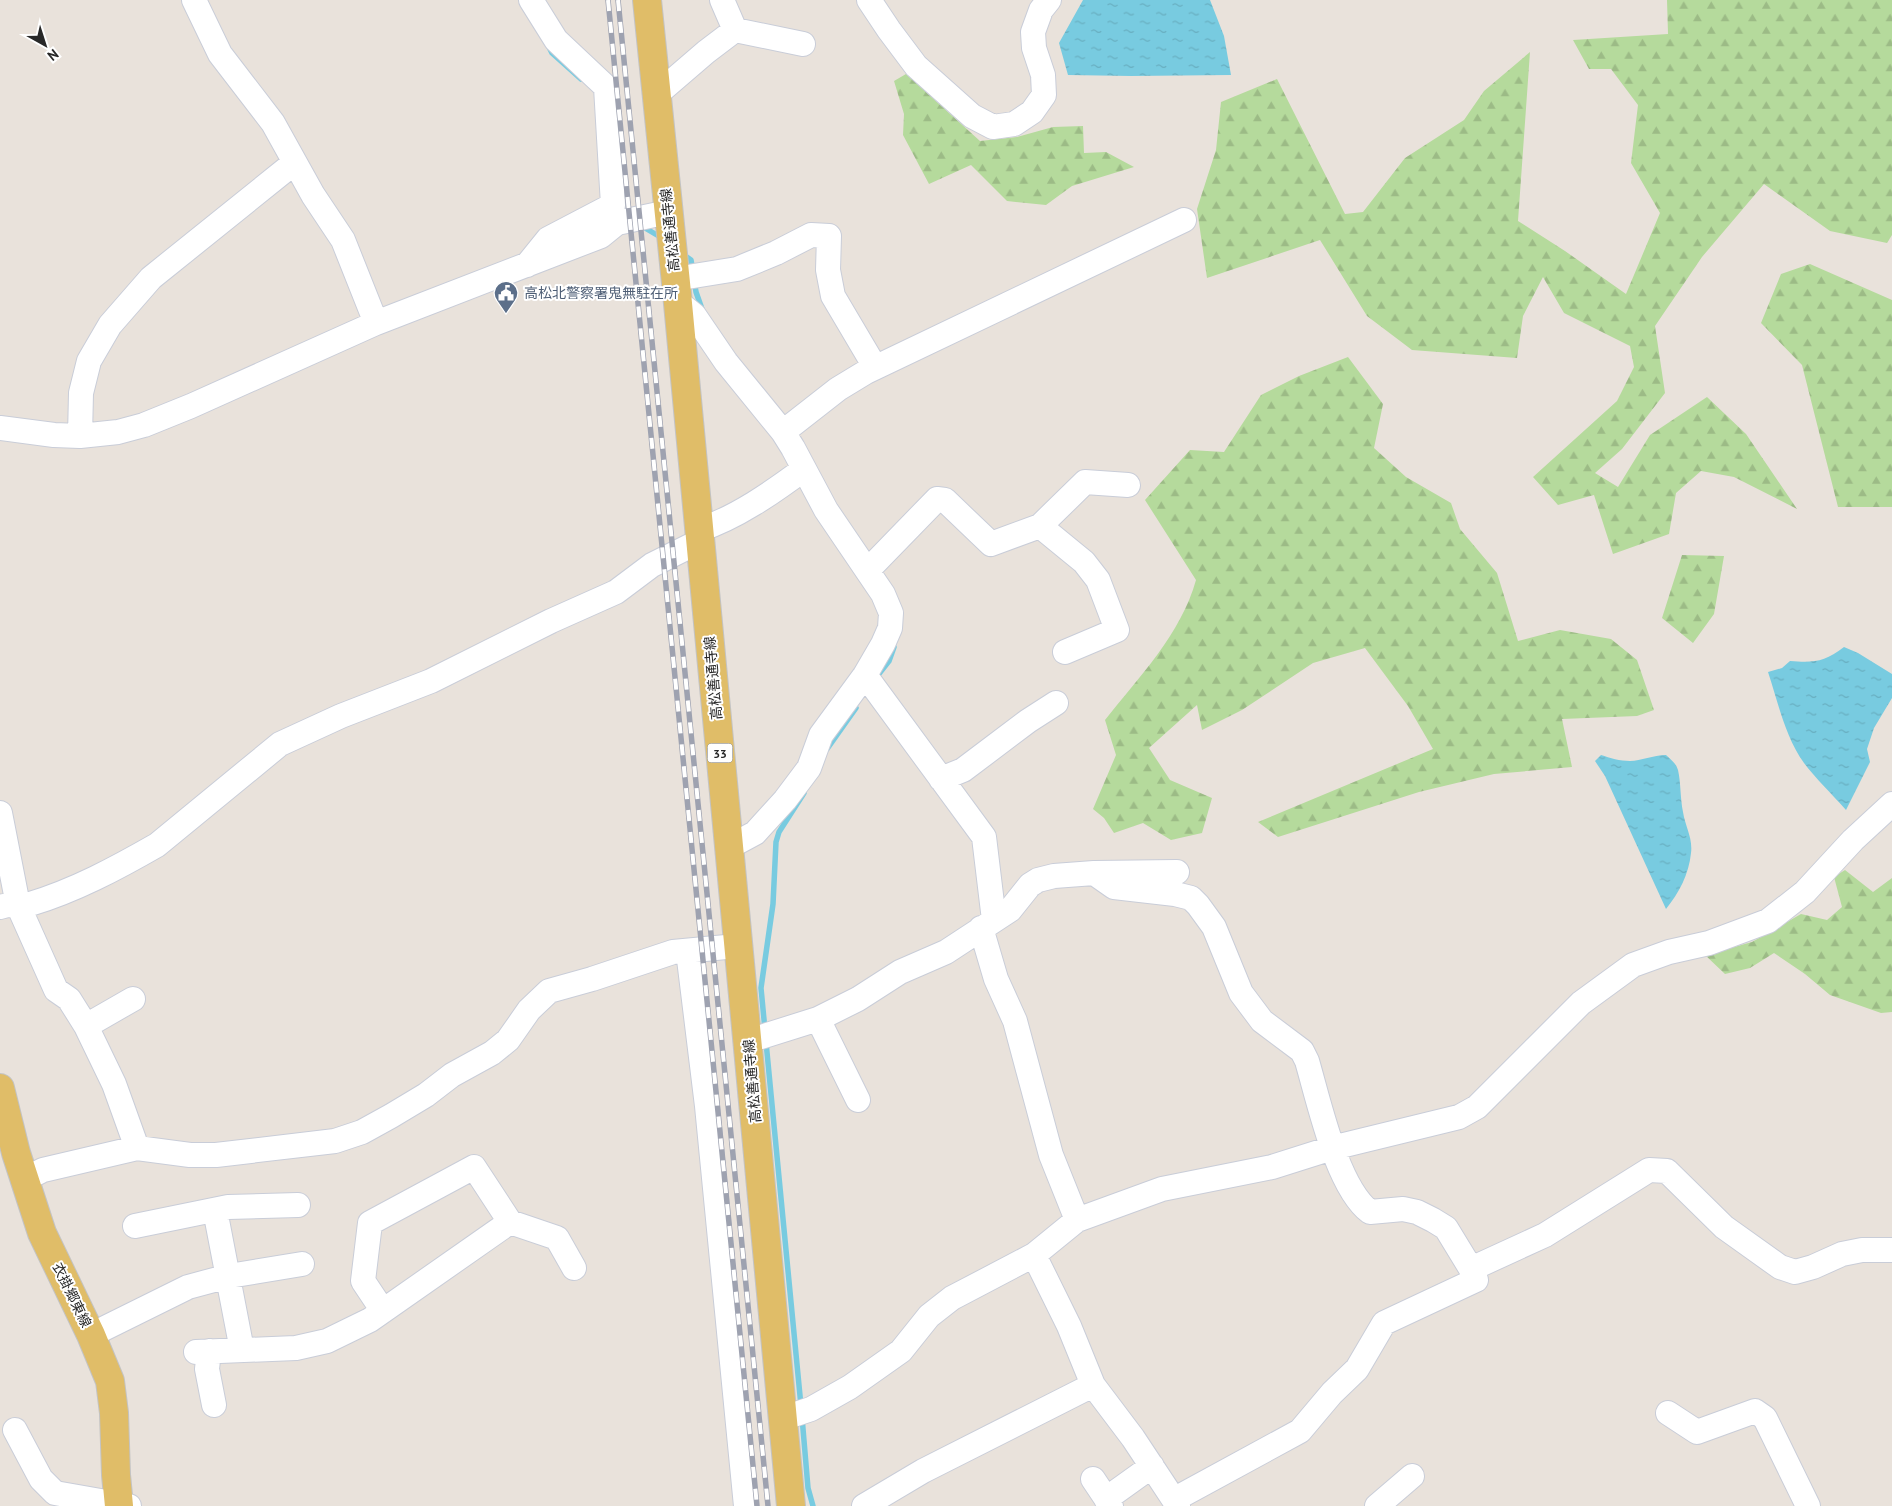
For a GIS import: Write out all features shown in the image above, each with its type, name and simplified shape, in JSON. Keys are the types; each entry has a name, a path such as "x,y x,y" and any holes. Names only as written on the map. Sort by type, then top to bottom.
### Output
{"main road":[{"name":"高松善通寺線","path":"647,0 791,1506"},
{"name":"衣掛郷東線","path":"0,1090 42,1233 91,1335 110,1381 114,1413 116,1475 122,1505"}],"street":[{"path":"194,0 220,54 273,123 294,163 342,240 376,323"},
{"path":"526,266 548,239 613,205 606,87 556,40 531,0"},
{"path":"722,0 735,30"},
{"path":"869,0 888,30 916,66 972,116 993,127 1014,124 1032,112 1044,95 1043,75 1034,48 1033,32 1041,10 1049,0"},
{"path":"656,95 735,30 803,44"},
{"path":"80,436 81,393 89,361 110,325 152,278 294,163"},
{"path":"0,428 54,435 80,436 118,432 144,425 191,406 376,323 601,236 617,223 668,212"},
{"path":"783,432 838,389 875,368 1184,220"},
{"path":"729,847 755,832 785,800 809,768 822,735 865,675 890,628 891,613 883,594 868,570 826,510 794,448 726,362 676,291 776,253 811,235 829,236 828,270 833,296 875,368"},
{"path":"9,906 28,905 60,893 137,856 157,845 280,744 341,716 431,682 551,621 616,592 652,565 787,482 804,469"},
{"path":"868,570 937,499 945,500 991,544 1040,526 1085,482 1128,486"},
{"path":"1040,526 1084,562 1098,580 1117,630 1065,652"},
{"path":"865,675 984,837 988,924 996,980 1015,1020 1051,1156 1077,1220"},
{"path":"941,779 963,770 1028,721 1056,703"},
{"path":"784,1418 811,1409 850,1387 901,1351 929,1316 952,1298 1034,1255 1077,1220 1162,1189 1272,1167 1332,1148 1459,1117 1477,1107 1581,1003 1633,965 1669,952 1709,943 1768,921 1805,892 1853,840 1892,804"},
{"path":"0,813 9,906 56,990 70,999 86,1026 114,1084 137,1148"},
{"path":"748,1041 818,1019 858,999 900,972 946,952 1010,910 1030,885 1038,880 1054,876 1094,873 1177,872"},
{"path":"1034,1255 1069,1326 1093,1386 1176,1502 1300,1431 1332,1393 1357,1369 1384,1323 1476,1280 1446,1228 1416,1212 1403,1209 1370,1212 1362,1206 1344,1175 1332,1148 1307,1061 1302,1051 1262,1021 1241,993 1214,927 1198,905 1191,898 1175,894 1114,887 1094,873"},
{"path":"25,1179 43,1170 137,1148 190,1155 216,1155 327,1142 362,1132 426,1095 452,1074 492,1053 508,1040 529,1010 549,991 673,952 737,946"},
{"path":"688,951 707,1106 746,1506"},
{"path":"86,1026 133,999"},
{"path":"818,1019 858,1100"},
{"path":"383,1311 362,1281 370,1223 474,1167 510,1222 557,1238 574,1268"},
{"path":"1471,1269 1545,1235 1649,1170 1667,1171 1724,1227 1780,1267 1795,1272 1813,1268 1842,1254 1862,1250 1892,1250"},
{"path":"136,1226 228,1207 298,1205"},
{"path":"215,1210 242,1350"},
{"path":"214,1405 202,1352 296,1348 327,1341 370,1320 510,1222"},
{"path":"91,1335 188,1287 229,1276 302,1264"},
{"path":"864,1506 923,1472 1093,1386"},
{"path":"1668,1413 1697,1432 1755,1411 1765,1418 1808,1506"},
{"path":"15,1430 41,1479 55,1494 122,1505"},
{"path":"1093,1479 1109,1502 1152,1466"},
{"path":"1376,1506 1412,1476"}],"green space":[{"path":"1667,0 1892,0 1892,235 1887,243 1830,231 1764,184 1702,257 1655,326 1665,393 1622,449 1595,473 1618,487 1650,435 1707,397 1746,434 1797,509 1734,477 1701,471 1676,493 1669,534 1613,554 1594,495 1558,505 1533,477 1617,401 1634,367 1630,346 1564,313 1543,277 1523,316 1517,358 1412,350 1367,316 1320,240 1207,278 1197,209 1216,150 1221,102 1277,79 1345,214 1363,212 1405,158 1464,120 1484,91 1530,52 1518,221 1626,294 1660,213 1631,163 1638,105 1611,69 1589,69 1573,40 1668,34"},
{"path":"906,74 980,141 1017,137 1053,127 1083,126 1084,153 1106,152 1134,167 1072,186 1046,205 1007,201 971,165 929,184 903,135 904,114 894,81"},
{"path":"1810,264 1892,300 1892,507 1838,507 1802,365 1761,323 1781,274"},
{"path":"1348,357 1383,404 1374,448 1406,477 1451,503 1460,529 1497,573 1518,641 1560,630 1611,639 1637,660 1654,710 1637,716 1562,719 1572,767 1494,774 1419,792 1278,837 1258,822 1433,749 1408,706 1365,648 1313,663 1242,710 1202,730 1197,705 1149,748 1170,780 1212,798 1202,833 1171,840 1143,823 1114,833 1104,818 1093,809 1116,755 1105,720 1170,637 1189,600 1196,580 1145,500 1190,450 1224,452 1261,395 1299,376"},
{"path":"1682,555 1724,556 1714,614 1693,643 1662,618"},
{"path":"1845,870 1873,892 1892,878 1892,1012 1881,1013 1830,995 1805,974 1774,953 1750,968 1725,974 1705,955 1752,942 1801,914 1827,920 1842,907 1834,877"}],"water":[{"path":"1083,0 1210,0 1224,36 1231,75 1068,75 1059,43"},
{"path":"1844,647 1858,653 1892,674 1892,698 1874,728 1867,749 1870,762 1846,810 1797,753 1783,719 1768,672 1782,668 1790,661 1806,662 1824,659"},
{"path":"1601,755 1630,761 1666,755 1677,768 1683,812 1691,842 1691,853 1683,883 1666,909 1605,776 1595,761"}],"waterway":[{"path":"549,47 552,53 581,79"},
{"path":"640,225 662,238"},
{"path":"681,253 691,260 693,271"},
{"path":"694,280 703,312"},
{"path":"878,675 889,661 894,647"},
{"path":"827,749 856,708"},
{"path":"765,1030 761,988 773,904 776,842 779,832 804,793"},
{"path":"766,1042 801,1406"},
{"path":"802,1417 808,1488 813,1506"}],"railway":[{"path":"608,0 757,1506"},
{"path":"618,0 768,1506"}],"place":[{"name":"高松北警察署鬼無駐在所","path":"506,314"}]}
